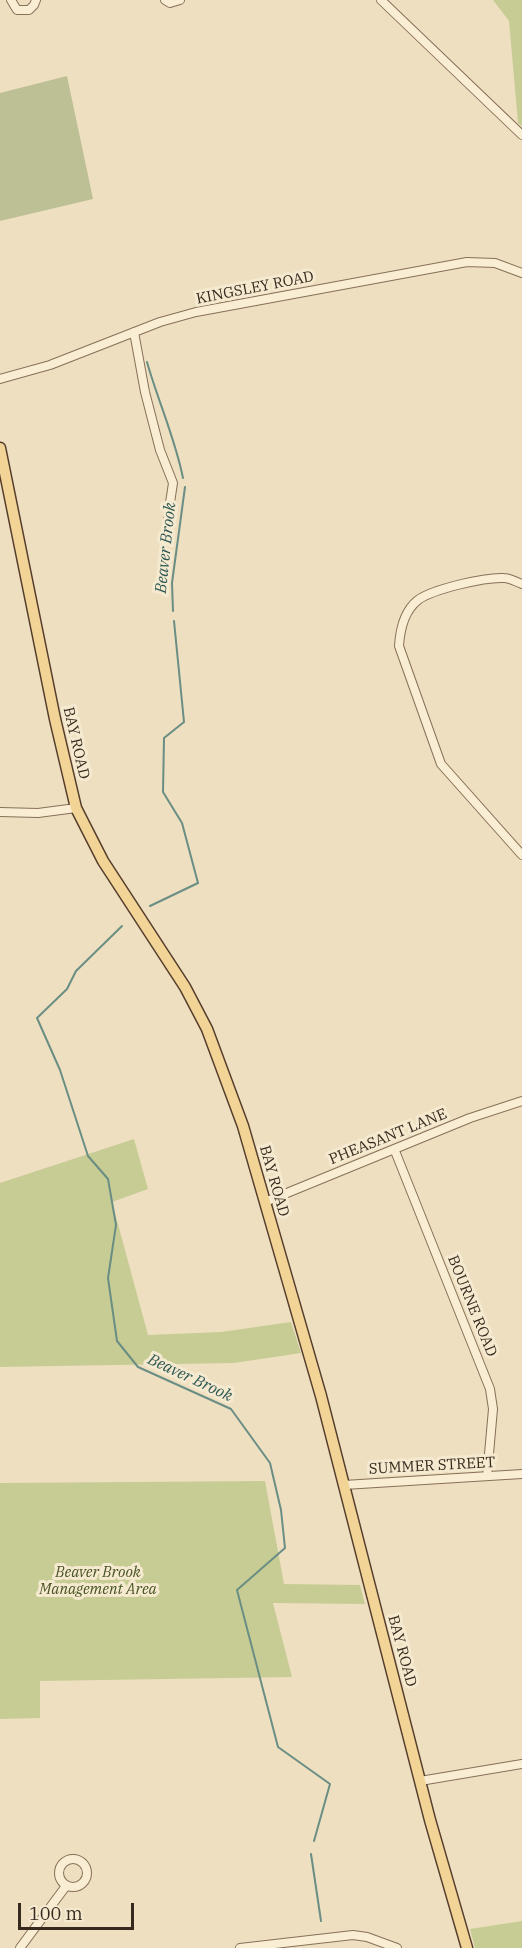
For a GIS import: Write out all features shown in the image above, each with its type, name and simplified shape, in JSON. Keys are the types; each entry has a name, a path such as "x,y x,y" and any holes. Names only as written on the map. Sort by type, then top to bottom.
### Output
{"main road":[{"name":"BAY ROAD","path":"0,448 15,531 76,808 103,861 185,987 207,1029 243,1126 307,1344 420,1781 467,1948"}],"street":[{"path":"11,0 17,10 23,11 34,5 36,0"},
{"path":"165,0 174,3 180,0"},
{"path":"381,0 522,135"},
{"name":"KINGSLEY ROAD","path":"0,379 50,365 134,332 196,312 455,264 487,262 522,273"},
{"path":"134,332 160,450 173,483 168,516"},
{"path":"522,584 507,578 488,578 431,593 418,601 406,615 400,631 399,646 441,764 522,855"},
{"path":"0,812 38,813 76,808"},
{"name":"PHEASANT LANE","path":"265,1202 470,1118 522,1101"},
{"name":"BOURNE ROAD","path":"395,1150 490,1389 493,1409 487,1476"},
{"name":"SUMMER STREET","path":"344,1485 522,1474"},
{"path":"420,1781 522,1764"},
{"path":"20,1948 66,1886"},
{"path":"240,1948 353,1935 367,1936 396,1948"}],"green space":[{"path":"493,0 522,0 522,126 518,123 509,21"},
{"path":"67,76 93,199 0,221 0,93"},
{"path":"134,1139 148,1189 112,1202 148,1335 221,1332 291,1322 301,1353 234,1363 0,1367 0,1183"},
{"name":"Beaver Brook Management Area","path":"265,1481 284,1584 360,1585 365,1604 273,1603 292,1677 40,1681 40,1718 0,1719 0,1483"},
{"path":"522,1921 522,1948 475,1948 470,1929"}],"waterway":[{"name":"Beaver Brook","path":"147,362 176,448 183,478"},
{"name":"Beaver Brook","path":"173,611 172,583 185,487"},
{"name":"Beaver Brook","path":"150,906 198,883 182,823 163,792 164,738 184,722 174,621"},
{"name":"Beaver Brook","path":"122,926 76,971 67,989 37,1018 60,1070 88,1156 108,1179 116,1225 108,1278 117,1341 138,1367 231,1409 270,1463 281,1510 285,1548 237,1590 278,1747 330,1784 314,1841"},
{"name":"Beaver Brook","path":"311,1854 321,1921"}]}
